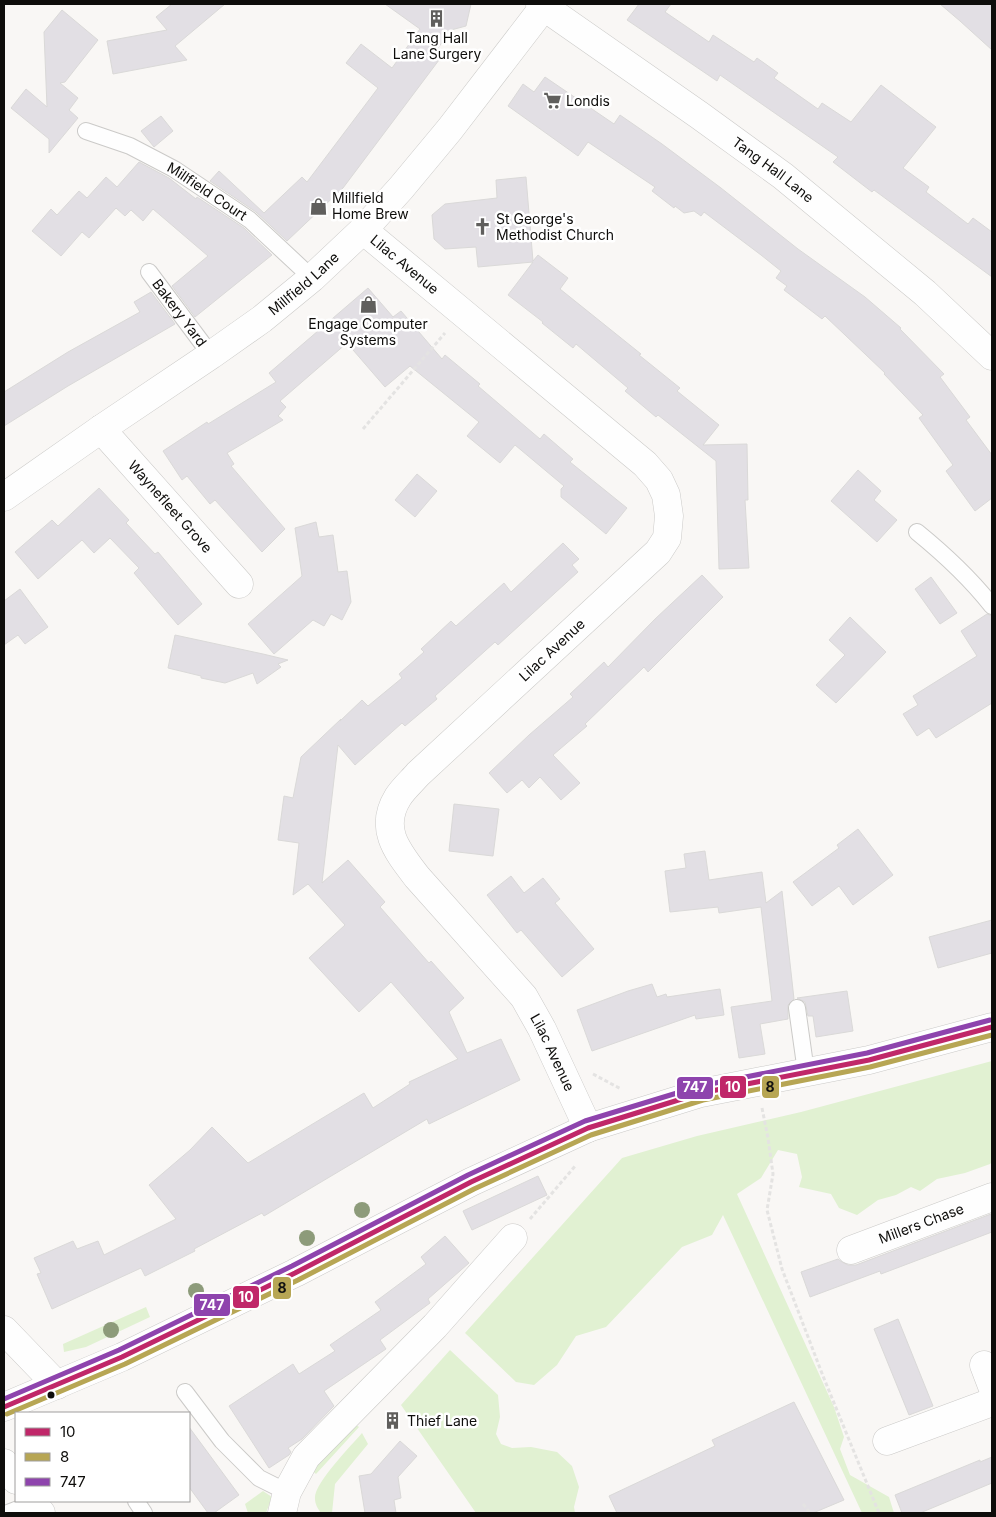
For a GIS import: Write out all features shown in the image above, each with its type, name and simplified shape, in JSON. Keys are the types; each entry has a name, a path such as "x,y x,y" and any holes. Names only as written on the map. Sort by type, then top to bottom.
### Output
{"street":[{"name":"Millfield Lane","path":"4,497 262,319 312,278 363,230 401,188 450,129 543,5"},
{"name":"Tang Hall Lane","path":"543,5 700,115 783,176 925,293 992,356"},
{"name":"Lilac Avenue","path":"363,230 645,464 659,480 666,495 669,516 667,538 658,552 418,774 398,797 389,818 391,837 418,877 524,997 542,1029 588,1128"},
{"name":"Waynefleet Grove","path":"100,429 239,584"},
{"path":"4,1407 130,1352 295,1273 471,1182 588,1128 696,1095 756,1081 869,1060 992,1027"},
{"name":"Millers Chase","path":"851,1250 992,1197"},
{"path":"285,1502 306,1457 435,1326 513,1238"},
{"path":"4,1330 57,1385"},
{"path":"888,1441 992,1402"},
{"path":"4,1463 15,1479"}],"lane":[{"name":"Millfield Court","path":"86,131 130,146 181,174 250,220 312,278"},
{"name":"Bakery Yard","path":"149,272 211,355"},
{"path":"917,532 977,587 992,606"},
{"path":"797,1008 806,1072"},
{"path":"185,1392 222,1441 285,1502"},
{"path":"137,1502 144,1513"},
{"path":"8,1513 36,1504"}],"path":[{"path":"363,429 463,313"},
{"path":"756,1081 768,1138 772,1174 767,1210 782,1269 879,1513"},
{"path":"513,1238 578,1161"},
{"path":"803,1504 810,1513"}],"green space":[{"path":"992,1061 992,1162 990,1164 965,1173 937,1179 920,1191 911,1187 896,1195 878,1200 857,1215 839,1208 831,1194 799,1187 802,1177 797,1154 778,1150 761,1178 737,1194 834,1407 844,1437 840,1449 850,1475 889,1497 894,1513 862,1513 723,1215 712,1235 682,1247 606,1327 576,1336 557,1365 534,1385 516,1382 465,1333 622,1158 697,1136 801,1112"},
{"path":"146,1307 150,1317 86,1347 64,1352 63,1344"},
{"path":"450,1350 498,1395 500,1417 496,1434 501,1444 512,1448 531,1447 557,1452 572,1466 579,1487 574,1507 575,1513 476,1513 401,1405"},
{"path":"355,1424 359,1427 316,1474 311,1470"},
{"path":"362,1433 368,1444 335,1484 332,1513 321,1513 315,1499 320,1484"},
{"path":"263,1491 272,1497 266,1513 248,1513 245,1504"}],"building":[{"path":"172,4 225,4 175,46 187,60 113,74 107,41 167,30 156,17"},
{"path":"385,4 471,4 466,26 451,30 433,55 439,60 343,188 287,241 256,212 210,181 219,171 264,213 302,177 307,182 378,88 346,63 361,44 392,68 420,29"},
{"path":"639,4 671,4 665,12 709,42 713,35 754,62 757,58 778,73 774,78 818,109 822,103 851,122 881,85 936,127 903,168 929,187 926,192 968,224 973,218 992,232 992,277 833,162 838,157 720,75 717,81 627,20"},
{"path":"940,4 992,4 992,50 960,21"},
{"path":"62,10 98,40 65,82 60,83 78,98 69,110 78,118 49,153 49,139 11,108 26,89 47,107 44,32"},
{"path":"545,77 614,124 620,115 662,144 798,249 865,297 901,328 944,374 940,377 970,417 966,420 992,455 992,498 975,511 946,471 953,465 919,418 923,415 885,373 825,316 822,319 784,290 787,286 776,278 781,271 704,212 701,216 694,211 684,213 675,206 674,208 652,191 655,187 588,142 578,156 508,106 523,84 534,92"},
{"path":"161,116 173,131 154,147 141,131"},
{"path":"139,162 169,178 196,199 197,197 244,228 272,255 195,317 172,286 208,256 153,209 143,221 131,210 125,216 116,208 89,238 82,232 61,256 32,231 51,209 57,215 79,191 87,198 106,177 117,187"},
{"path":"526,177 533,261 538,255 568,278 560,289 641,354 639,355 680,388 677,391 719,425 703,445 747,444 748,500 745,500 749,568 719,569 716,461 658,415 656,417 625,391 628,388 576,344 573,348 508,295 533,262 478,267 476,247 445,249 434,239 432,215 445,204 497,198 496,180"},
{"path":"368,288 393,317 401,311 442,359 445,355 540,439 544,434 573,459 570,462 627,508 606,534 561,497 561,489 564,486 515,445 500,463 467,436 479,422 410,366 385,387 347,343 280,401 286,407 278,416 283,420 227,453 234,464 231,466 285,529 262,552 215,500 210,504 187,476 182,480 163,451 207,422 208,424 276,382 269,373"},
{"path":"151,292 175,324 68,386 4,426 4,392 68,352 140,312 134,302"},
{"path":"858,470 881,491 874,500 897,520 877,542 831,501"},
{"path":"417,474 437,491 415,517 395,500"},
{"path":"99,488 129,520 126,523 155,554 158,552 202,604 178,625 134,573 139,568 110,538 94,553 82,540 38,579 15,552 52,520 58,526"},
{"path":"316,522 319,537 333,535 338,572 347,571 351,602 342,620 331,614 324,626 313,620 274,654 248,624 302,576 295,528"},
{"path":"563,543 579,559 572,565 578,572 498,645 495,642 435,696 437,699 405,726 402,723 355,765 338,745 322,883 348,860 385,902 380,907 429,963 431,961 464,998 449,1012 467,1053 501,1039 520,1080 429,1124 427,1119 264,1216 262,1213 194,1249 195,1251 145,1276 141,1268 52,1309 37,1274 41,1273 34,1258 73,1241 77,1249 98,1241 104,1255 176,1219 149,1185 190,1150 212,1127 248,1163 364,1093 373,1108 410,1084 409,1082 458,1059 391,982 359,1012 309,958 345,925 308,884 293,895 299,843 278,840 284,796 293,798 301,757 341,719 340,721 362,700 368,706 402,678 399,674 424,652 421,649 451,621 456,626 504,583 511,592"},
{"path":"702,575 723,597 648,672 644,667 585,724 587,726 553,755 580,783 561,800 540,777 529,788 522,780 507,793 489,773 573,697 570,694 604,662 608,667"},
{"path":"931,577 957,613 940,624 915,589"},
{"path":"20,589 48,627 25,644 18,635 4,645 4,601"},
{"path":"987,614 992,616 992,703 936,738 929,728 917,736 903,714 918,705 913,696 977,656 961,631"},
{"path":"850,617 886,652 836,703 816,685 845,655 829,640"},
{"path":"175,635 288,660 278,664 281,667 257,684 253,673 225,683 201,678 201,676 168,668"},
{"path":"454,804 499,809 493,856 449,851"},
{"path":"858,829 893,875 853,905 839,886 812,906 793,882 839,848 837,845"},
{"path":"705,851 709,880 762,872 766,903 782,891 794,999 788,1005 788,1019 760,1024 765,1054 739,1058 731,1007 772,1001 761,907 719,913 718,907 670,912 665,871 686,868 684,854"},
{"path":"511,876 524,893 543,878 560,899 555,903 594,949 562,977 521,930 517,933 487,895"},
{"path":"992,920 992,953 938,968 929,937"},
{"path":"652,984 657,997 666,994 667,997 720,989 724,1015 696,1019 695,1015 592,1051 577,1010"},
{"path":"847,991 853,1031 816,1037 813,1016 808,1016 805,1002 797,998"},
{"path":"538,1176 547,1195 472,1230 463,1211"},
{"path":"991,1214 992,1232 881,1274 880,1271 810,1297 801,1272 838,1259 848,1265 856,1265"},
{"path":"445,1236 469,1263 428,1299 430,1303 380,1340 386,1349 324,1391 334,1406 302,1439 288,1448 291,1452 289,1455 269,1468 229,1406 293,1364 299,1374 335,1351 330,1345 381,1310 375,1302 426,1264 421,1257"},
{"path":"898,1319 933,1406 909,1415 874,1329"},
{"path":"794,1402 844,1500 813,1513 617,1513 609,1496 715,1446 712,1440"},
{"path":"190,1428 239,1495 214,1513 208,1513 190,1488"},
{"path":"400,1441 417,1456 398,1477 401,1498 394,1500 396,1513 365,1513 359,1476 371,1474"},
{"path":"992,1457 992,1483 920,1513 902,1513 895,1495 980,1460 980,1462"}],"transit line":[{"name":"747","path":"4,1399 119,1350 292,1266 468,1175 585,1121 700,1086 867,1053 990,1020"},
{"name":"10","path":"4,1407 122,1357 295,1273 471,1182 588,1128 701,1093 869,1060 992,1027"},
{"name":"8","path":"7,1414 125,1364 298,1280 474,1189 591,1135 703,1100 870,1067 992,1035"}],"place":[{"name":"Tang Hall Lane Surgery","path":"437,18"},
{"name":"Londis","path":"552,101"},
{"name":"Millfield Home Brew","path":"318,206"},
{"name":"St George's Methodist Church","path":"482,227"},
{"name":"Engage Computer Systems","path":"368,304"},
{"name":"Thief Lane","path":"393,1421"}]}
